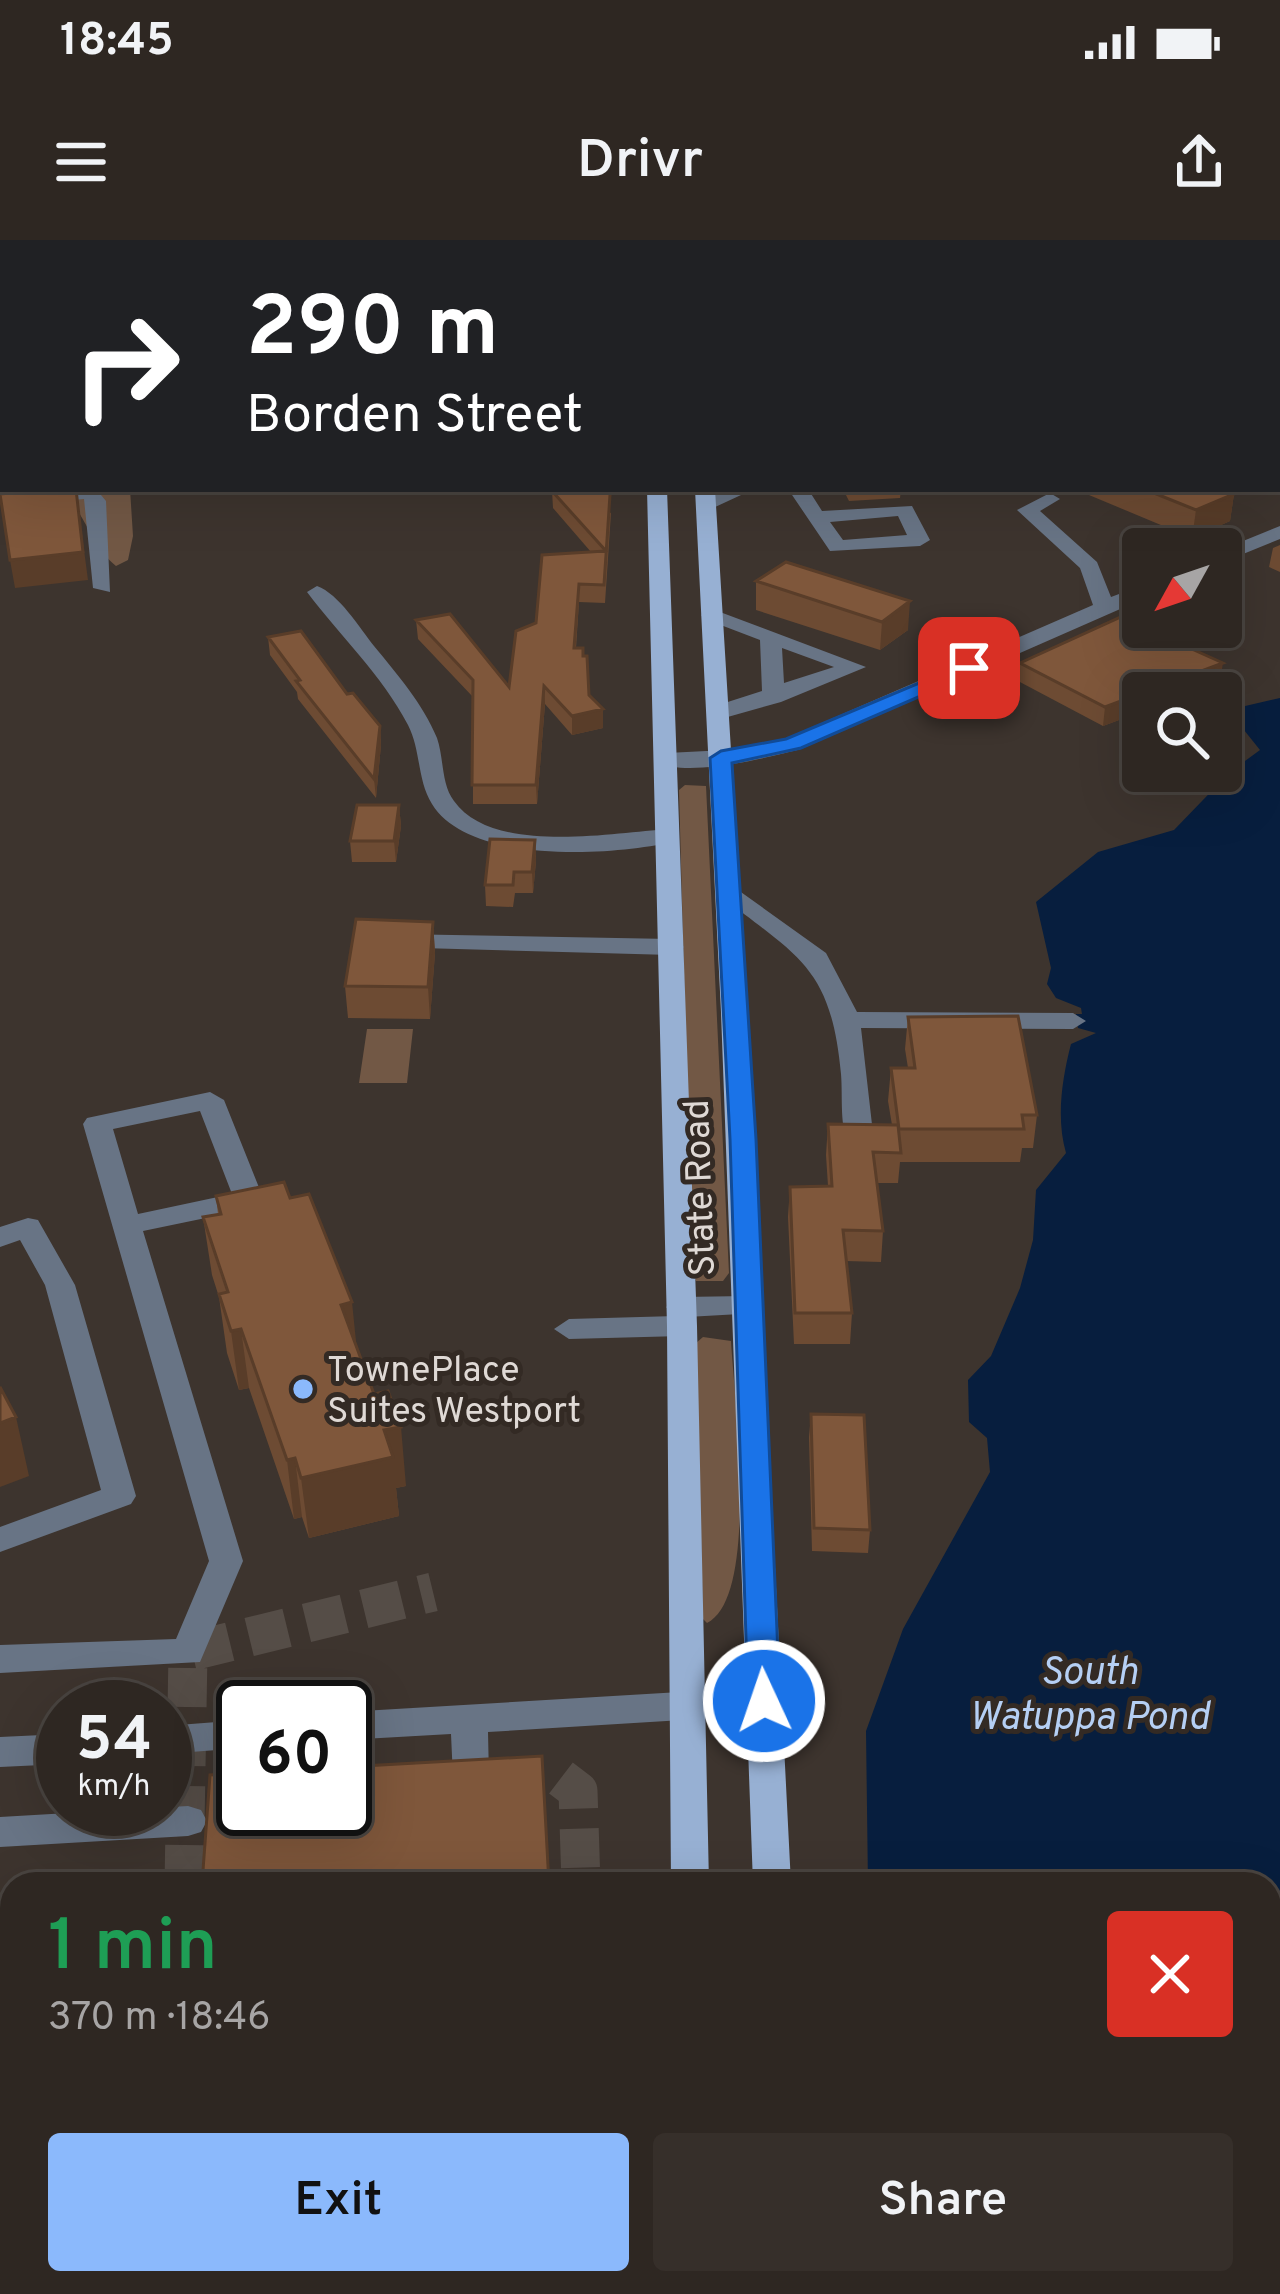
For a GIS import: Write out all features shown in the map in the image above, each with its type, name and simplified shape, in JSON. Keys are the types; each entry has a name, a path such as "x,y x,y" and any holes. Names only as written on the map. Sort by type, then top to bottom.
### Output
{"main road":[{"name":"State Road","path":"657,492 681,1317 689,1872"},
{"name":"State Road","path":"705,497 731,892 771,1872"}],"street":[{"path":"38,492 53,496 89,493 96,501 103,588"},
{"path":"801,492 817,518"},
{"path":"1050,499 1027,510 1090,566 1104,608"},
{"path":"1242,548 1280,532"},
{"path":"317,592 426,740 437,791 446,808 466,826 497,839 561,842 668,836"},
{"path":"667,760 746,756 793,743 1122,600"},
{"path":"712,614 855,668 717,713"},
{"path":"771,635 773,697"},
{"path":"731,892 803,946 825,969 848,1020 860,1142"},
{"path":"378,941 671,946"},
{"path":"848,1020 1073,1021"},
{"path":"0,1659 188,1652 226,1561 97,1124 210,1100 249,1200 130,1225"},
{"path":"0,1237 28,1228 60,1285 119,1496 0,1540"},
{"path":"569,1329 747,1306"},
{"path":"372,1724 764,1701"},
{"path":"469,1717 471,1778"},
{"path":"0,1752 36,1750"},
{"path":"0,1832 36,1830"}],"shaded area":[{"path":"60,492 130,492 133,536 128,560 116,566 107,557"},
{"path":"685,785 706,786 729,1273 723,1281 696,1281 692,1273 679,790"},
{"path":"367,1029 413,1029 407,1083 359,1083"},
{"path":"703,1337 731,1341 740,1493 734,1576 723,1606 707,1623 703,1619 696,1343"}],"water":[{"name":"South Watuppa Pond","path":"1280,698 1280,1872 868,1872 866,1731 903,1629 990,1472 987,1438 969,1422 968,1380 991,1356 1020,1288 1033,1240 1036,1190 1066,1153 1061,1098 1071,1044 1096,1033 1078,1028 1076,1014 1082,1014 1081,1008 1056,998 1047,984 1051,968 1036,902 1098,852 1174,830 1211,792 1242,792 1242,763 1260,750 1242,728 1242,707"}],"building":[{"path":"76,492 83,552 10,560 0,494"},
{"path":"553,492 610,495 604,585 579,584 574,648 583,648 587,656 589,695 603,709 572,716 544,686 536,785 472,785 473,680 416,620 450,614 509,687 516,631 536,623 542,555 606,551"},
{"path":"1151,492 1234,494 1196,510"},
{"path":"786,562 910,601 882,622 756,581"},
{"path":"1122,616 1122,648 1190,648 1223,663 1199,672 1122,672 1122,701 1105,707 1020,663"},
{"path":"301,631 347,694 353,693 380,726 374,779 296,681 300,680 268,637"},
{"path":"357,805 399,805 394,841 350,841"},
{"path":"490,839 535,840 532,872 514,872 513,885 485,885"},
{"path":"356,919 433,922 428,987 345,986"},
{"path":"1018,1016 1037,1115 1022,1115 1024,1129 899,1129 891,1068 915,1068 908,1017"},
{"path":"828,1124 898,1125 901,1153 873,1152 883,1231 843,1230 852,1313 795,1313 790,1187 832,1186"},
{"name":"TownePlace Suites Westport","path":"284,1182 290,1198 309,1194 352,1302 341,1305 374,1394 388,1391 401,1427 384,1430 393,1457 301,1478 295,1458 287,1460 241,1329 231,1331 219,1294 228,1292 203,1217 221,1214 216,1196"},
{"path":"0,1387 16,1417 0,1423"},
{"path":"811,1414 864,1415 870,1530 814,1528"},
{"path":"542,1756 548,1872 203,1872 210,1775 216,1775 216,1836 372,1836 372,1765"}],"tunnel":[{"path":"184,1872 188,1652 433,1592"},
{"path":"503,1777 557,1775 578,1791 581,1872"}],"place":[{"name":"TownePlace Suites Westport","path":"303,1389"}],"route":[{"path":"764,1701 745,1180 721,758 793,743 969,668"}]}
